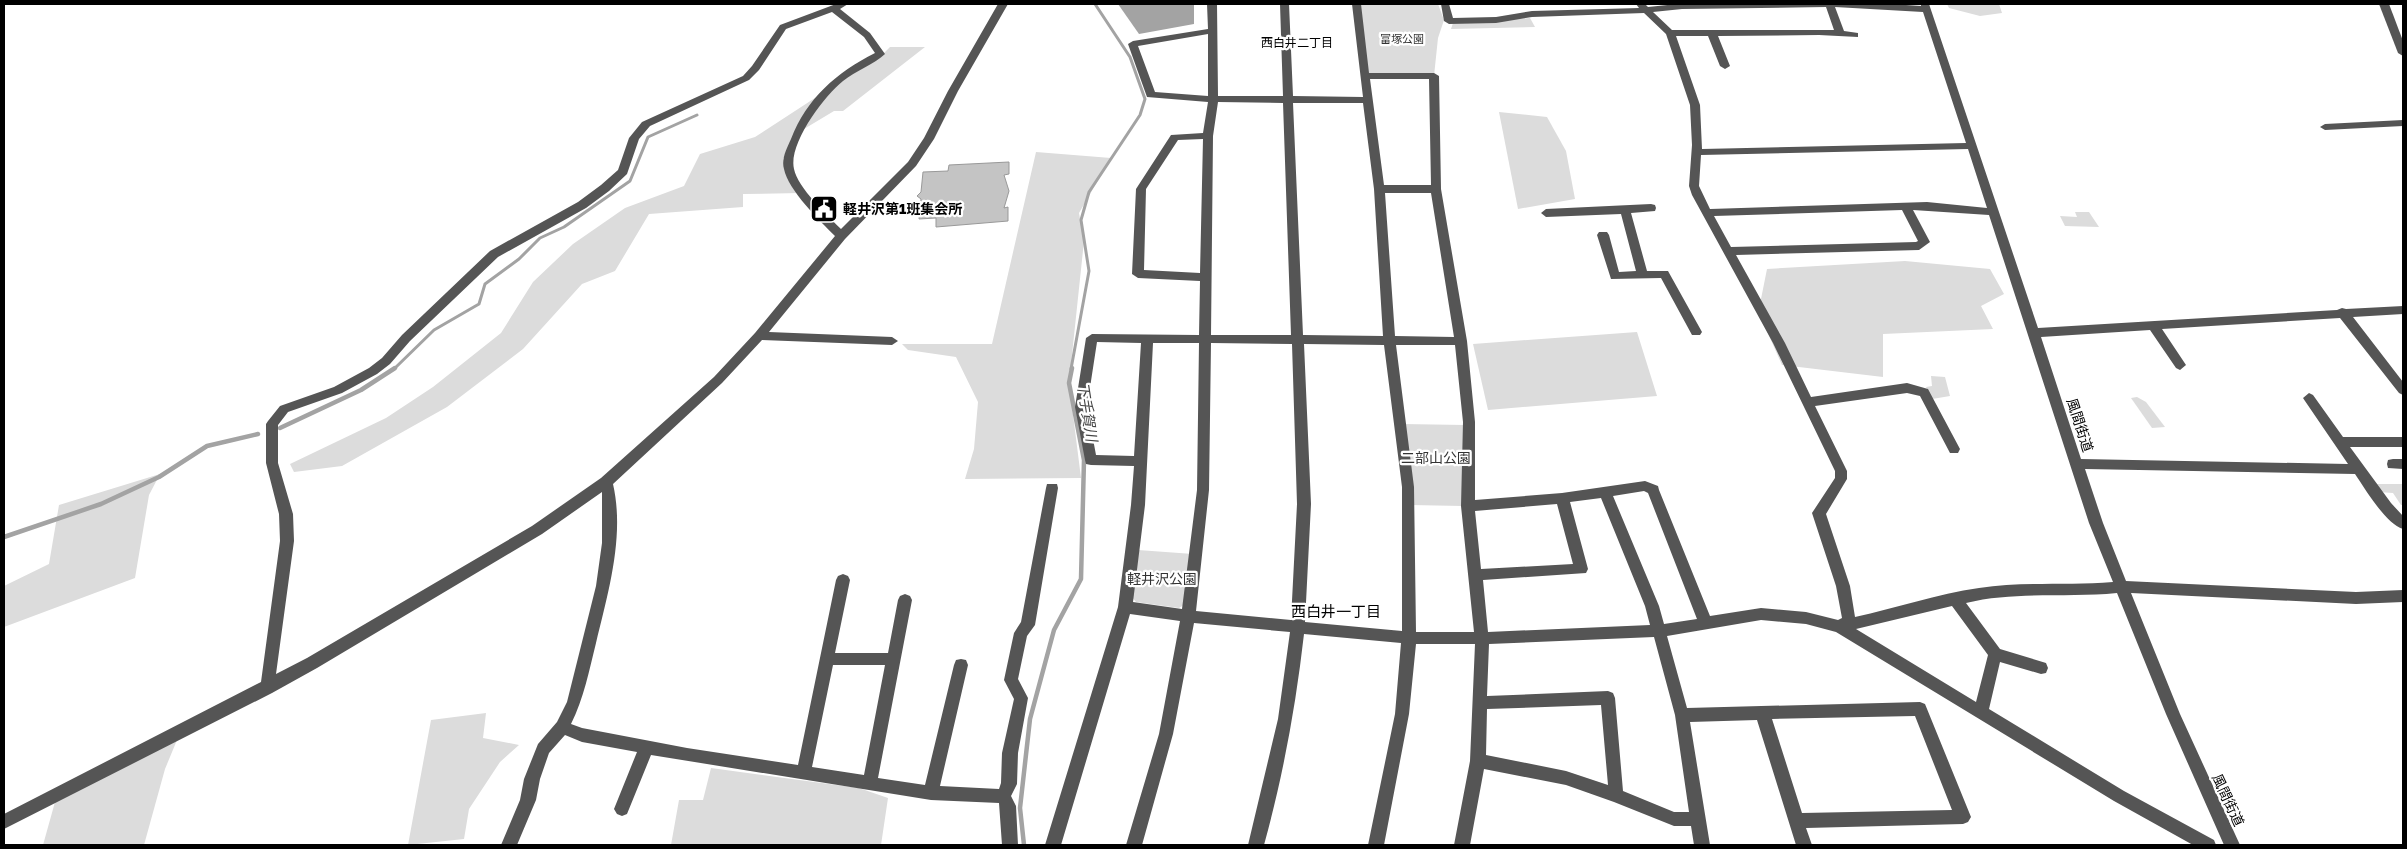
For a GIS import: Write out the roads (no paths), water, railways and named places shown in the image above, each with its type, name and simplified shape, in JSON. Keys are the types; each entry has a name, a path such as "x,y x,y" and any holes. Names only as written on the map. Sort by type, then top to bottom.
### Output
{"street":[{"path":"4,822 267,688 537,530 606,482 718,380 759,336 841,236 921,152 1003,4"},
{"path":"1134,845 1166,734 1188,616 1204,490 1208,136 1212,99 1212,4"},
{"path":"1256,845 1288,709 1304,564 1304,504 1284,4"},
{"path":"1356,4 1379,189 1389,340 1408,487 1409,638 1402,714 1376,845"},
{"path":"1445,4 1449,21 1496,20 1532,14 1642,6 1741,4 1926,6"},
{"path":"1829,4 1840,33"},
{"path":"2384,4 2403,53"},
{"path":"267,688 279,611 287,541 286,514 272,464 272,424 277,417 284,409 338,390 373,371 386,361 406,338 494,254 582,204 616,179 626,166 634,138 646,124 738,83 756,68 783,27 839,6 867,35 880,54 858,65 826,88 801,125 789,159 789,169 820,214 841,236"},
{"path":"1642,6 1670,33 1695,105 1697,152 1694,186 1706,213 1779,343 1840,471 1841,479 1819,513 1843,586 1848,620 1840,628"},
{"name":"風間街道","path":"1926,6 2076,464 2120,587 2173,714 2232,845"},
{"path":"1211,31 1133,44 1151,95 1212,99 1367,100"},
{"path":"1670,33 1840,33 1855,35"},
{"path":"1712,33 1725,66"},
{"path":"1364,76 1434,76 1436,189 1462,341 1469,422 1468,506 1482,638 1478,761 1462,845"},
{"path":"2325,127 2403,123"},
{"path":"1206,277 1138,274 1141,189 1175,137 1208,136"},
{"path":"1697,152 1972,146"},
{"path":"1379,189 1436,189"},
{"path":"1706,213 1906,206 1994,212"},
{"path":"1728,251 1919,246 1924,242 1906,206"},
{"path":"1546,213 1652,208"},
{"path":"1625,210 1643,275"},
{"path":"1603,235 1615,276 1664,274 1696,332"},
{"path":"2034,333 2342,312 2403,310"},
{"path":"2342,312 2403,390"},
{"path":"2153,326 2180,364"},
{"path":"759,336 892,341"},
{"path":"1140,461 1091,460 1081,407 1092,338 1462,341"},
{"path":"1054,845 1125,607 1138,505 1146,338"},
{"path":"1807,402 1907,388 1924,392 1954,449"},
{"path":"2309,398 2386,507 2403,524"},
{"path":"2340,442 2403,442"},
{"path":"2076,464 2359,469"},
{"path":"509,845 528,800 532,779 543,749 562,726 574,703 604,586 609,543 609,494 606,482"},
{"path":"1468,506 1562,498 1645,486 1653,490 1706,624"},
{"path":"1003,796 1009,784 1010,753 1022,698 1012,680 1021,633 1028,625 1030,617 1052,488"},
{"path":"1605,492 1652,606 1659,631 1682,715 1702,845"},
{"path":"1474,575 1581,569 1562,498"},
{"path":"804,772 843,580"},
{"path":"1840,628 1978,594 2017,590 2088,590 2120,587 2356,598 2403,596"},
{"path":"870,782 905,600"},
{"path":"1956,600 1995,654 2041,668"},
{"path":"1125,607 1188,616 1409,638 1482,638 1659,631 1761,614 1806,618 1840,628 2119,796 2208,845"},
{"path":"1981,712 1995,654"},
{"path":"827,659 894,659"},
{"path":"931,793 961,665"},
{"path":"1481,703 1608,698 1616,795"},
{"path":"1682,715 1920,709 1963,818 1796,821"},
{"path":"1762,712 1804,845"},
{"path":"562,726 582,735 646,748 931,793 1003,796"},
{"path":"622,808 646,748"},
{"path":"1478,761 1566,778 1616,795 1674,819 1697,819"},
{"path":"1003,796 1008,806 1010,845"}],"waterway":[{"name":"下手賀川","path":"1071,369 1089,271 1081,220 1089,192 1140,115 1145,99 1130,57 1095,4"},
{"path":"394,369 434,330 479,304 485,284 519,259 540,238 564,227 630,181 648,137 697,115"},
{"path":"280,428 361,390 395,368"},
{"name":"下手賀川","path":"1024,845 1020,808 1030,719 1054,630 1081,579 1084,460 1069,383 1072,368"},
{"path":"4,537 101,504 159,477 207,446 258,434"}],"place":[{"name":"軽井沢第1班集会所","path":"824,209"}],"district":[{"name":"西白井二丁目","path":"1297,43"},
{"name":"西白井一丁目","path":"1336,612"}],"park label":[{"name":"富塚公園","path":"1402,39"},
{"name":"二部山公園","path":"1436,458"},
{"name":"軽井沢公園","path":"1162,579"}]}
